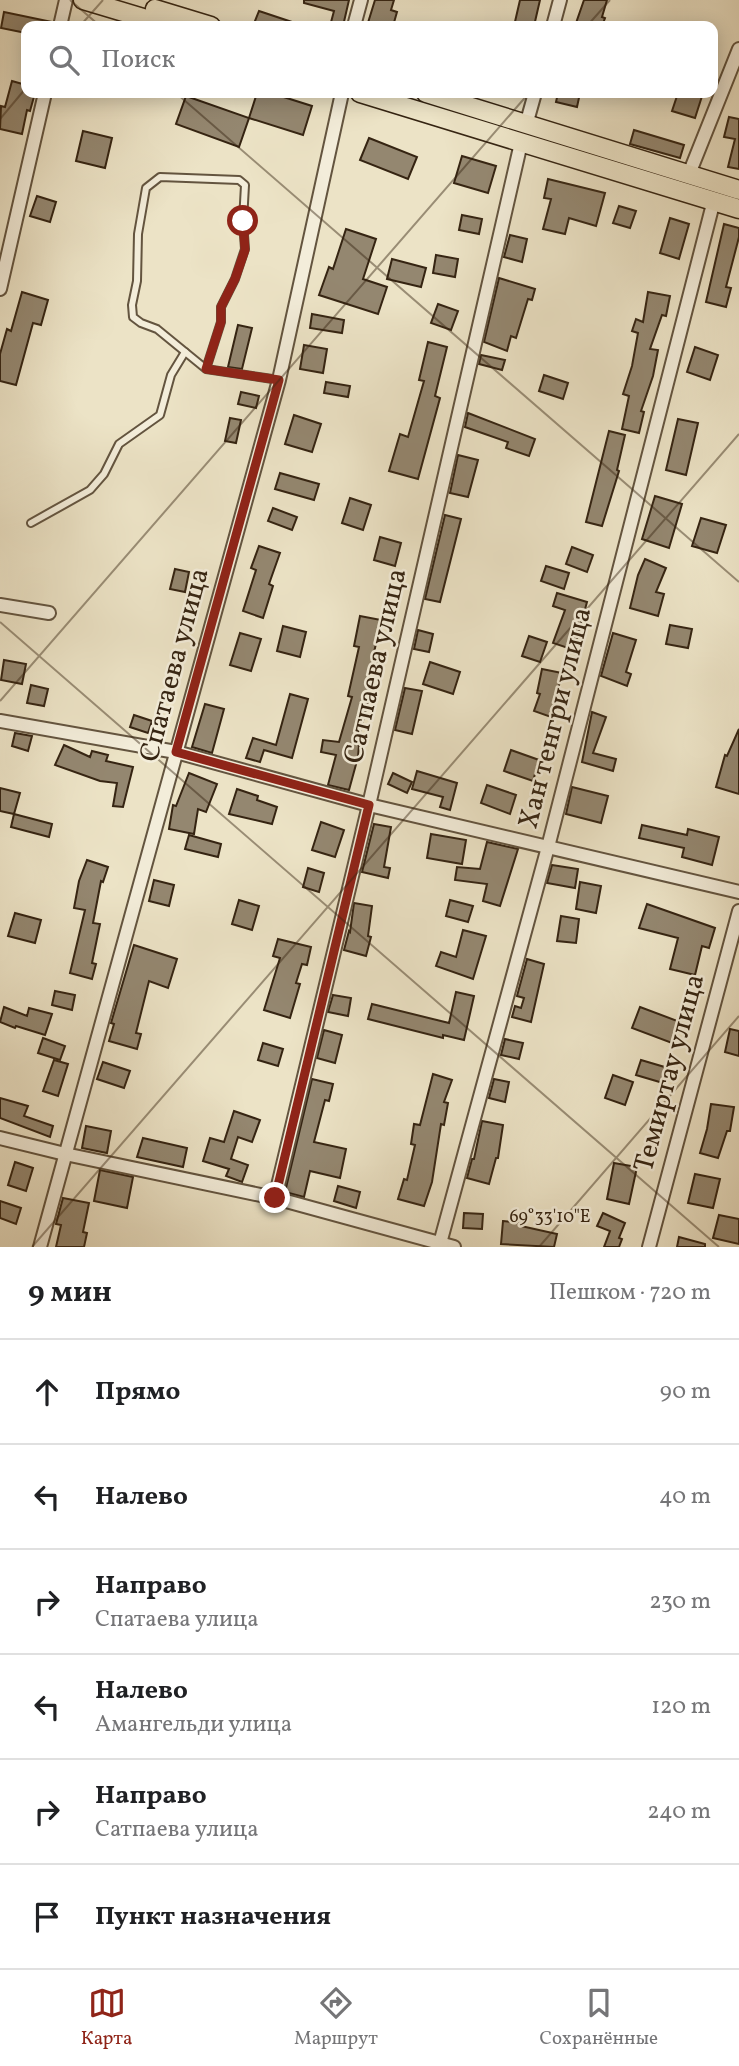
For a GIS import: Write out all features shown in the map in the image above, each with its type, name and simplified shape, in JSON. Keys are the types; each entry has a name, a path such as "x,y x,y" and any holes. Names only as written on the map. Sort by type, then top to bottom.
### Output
{"main road":[{"path":"83,0 165,12"},
{"path":"126,0 195,21"},
{"path":"376,98 739,209"},
{"path":"442,98 739,190"}],"street":[{"path":"61,21 66,0"},
{"path":"355,21 361,0"},
{"path":"554,21 560,0"},
{"path":"689,174 739,48"},
{"path":"0,289 44,98"},
{"name":"Спатаева улица","path":"40,1247 279,380 341,98"},
{"path":"526,125 534,98"},
{"name":"Сатпаева улица","path":"275,1198 369,805 521,143"},
{"name":"Хан тенгри улица","path":"439,1245 548,847 714,200"},
{"path":"0,605 49,612"},
{"path":"0,721 176,752 369,805 739,892"},
{"name":"Темиртау улица","path":"649,1247 739,911"},
{"path":"0,1138 275,1198 454,1247"}],"lane":[{"path":"206,369 221,322 221,307 245,250 245,186 239,180 160,177 146,188 138,234 133,317 141,324 157,329 206,369 279,380"},
{"path":"31,523 90,490 104,474 120,444 160,415 171,375 185,352"}],"building":[{"path":"304,0 349,0 344,21 331,21 334,11 304,3"},
{"path":"375,0 394,0 391,10 397,12 394,21 369,21"},
{"path":"520,0 540,0 535,21 515,21"},
{"path":"584,0 607,0 602,17 605,18 604,21 577,21"},
{"path":"259,11 289,21 255,21"},
{"path":"4,12 47,21 21,21 21,32 1,28"},
{"path":"12,81 21,84 21,98 34,98 30,111 27,110 22,134 0,129 1,106 5,107"},
{"path":"185,98 249,118 239,147 176,124"},
{"path":"255,98 287,98 312,106 303,135 249,118"},
{"path":"557,98 579,98 577,107 556,102"},
{"path":"676,98 701,98 695,118 672,111"},
{"path":"729,117 739,119 739,169 728,167 735,139 724,137"},
{"path":"634,130 684,145 680,158 630,144"},
{"path":"83,131 112,138 105,168 76,161"},
{"path":"369,138 417,157 408,179 360,160"},
{"path":"462,156 496,166 488,193 454,183"},
{"path":"548,179 605,193 596,226 569,218 565,234 543,229 551,199 544,198"},
{"path":"37,196 56,202 50,222 30,216"},
{"path":"619,206 636,211 630,228 613,223"},
{"path":"462,215 482,219 479,234 459,230"},
{"path":"670,218 689,224 679,259 660,253"},
{"path":"724,224 739,228 726,287 731,288 726,307 706,302"},
{"path":"346,229 376,239 363,279 387,287 378,314 319,295 329,267 333,269"},
{"path":"510,235 527,239 522,262 504,257"},
{"path":"436,255 458,259 455,277 433,273"},
{"path":"392,259 426,268 421,287 387,279"},
{"path":"499,278 535,289 532,300 528,299 516,338 511,336 507,351 484,342"},
{"path":"22,292 48,300 41,325 33,323 16,385 0,381 0,354 7,329 11,331"},
{"path":"648,292 670,296 666,316 662,315 650,349 658,350 653,376 641,411 644,412 639,433 622,429 629,396 623,394 638,333 632,331 636,319 643,322"},
{"path":"438,304 458,311 451,330 431,323"},
{"path":"312,314 344,320 342,333 310,328"},
{"path":"238,325 252,328 242,369 228,367"},
{"path":"428,342 447,347 435,396 440,398 418,479 389,471 400,434 408,437 424,381 419,380"},
{"path":"304,345 327,349 323,373 300,369"},
{"path":"695,347 718,355 710,380 687,372"},
{"path":"481,355 505,360 502,370 479,364"},
{"path":"544,375 568,383 563,399 539,391"},
{"path":"326,382 350,386 348,397 324,393"},
{"path":"241,392 259,396 256,408 238,404"},
{"path":"468,413 535,439 529,456 506,448 508,442 465,427"},
{"path":"294,415 321,424 312,452 285,444"},
{"path":"230,418 241,420 236,443 225,441"},
{"path":"678,419 698,423 686,475 666,470"},
{"path":"609,431 625,435 617,470 619,471 602,526 586,522"},
{"path":"458,455 478,460 468,497 450,493"},
{"path":"280,473 319,484 314,500 275,489"},
{"path":"655,496 682,504 669,548 642,539"},
{"path":"350,498 371,505 363,530 342,523"},
{"path":"273,508 297,517 292,530 268,521"},
{"path":"445,515 461,519 440,602 425,599"},
{"path":"701,518 726,525 717,553 692,546"},
{"path":"380,537 401,543 395,566 374,560"},
{"path":"259,546 280,553 269,584 273,586 263,618 243,611 256,570 251,568"},
{"path":"572,547 593,555 587,572 566,564"},
{"path":"645,559 666,568 656,592 664,594 658,616 630,608"},
{"path":"546,566 569,573 564,589 541,581"},
{"path":"175,569 189,572 185,592 170,589"},
{"path":"557,593 587,602 574,650 553,643 565,610 553,606"},
{"path":"360,616 381,620 372,662 378,663 357,744 358,757 349,790 328,785 336,755 321,752 323,740 339,742 352,697 348,696 359,647 354,646"},
{"path":"670,625 692,629 688,648 666,644"},
{"path":"283,626 306,632 300,657 277,651"},
{"path":"418,630 433,634 429,652 414,649"},
{"path":"240,633 261,639 251,671 230,665"},
{"path":"613,633 636,640 626,672 631,674 627,686 601,676"},
{"path":"529,636 547,642 540,662 522,656"},
{"path":"4,660 26,664 22,684 1,680"},
{"path":"430,662 460,672 453,694 423,684"},
{"path":"542,669 562,673 551,717 534,711 540,694 537,693"},
{"path":"31,685 48,689 44,706 27,703"},
{"path":"405,688 422,691 412,734 395,730"},
{"path":"290,694 308,699 292,758 264,750 260,762 246,758 253,738 276,745"},
{"path":"205,704 224,709 212,753 192,747"},
{"path":"592,712 606,717 593,753 616,759 613,771 582,762"},
{"path":"134,715 152,721 148,733 130,727"},
{"path":"739,729 739,794 716,787 725,755 727,756"},
{"path":"15,733 32,736 28,751 12,746"},
{"path":"64,745 90,757 92,751 108,755 106,761 133,767 123,807 113,806 117,783 100,781 55,765"},
{"path":"511,750 539,760 533,781 504,771"},
{"path":"417,771 457,783 450,810 440,807 443,797 412,789"},
{"path":"189,773 217,784 206,812 198,809 194,834 169,829 173,805 176,806"},
{"path":"393,773 412,782 407,793 388,784"},
{"path":"487,785 516,795 510,814 481,803"},
{"path":"572,787 608,796 601,823 566,814"},
{"path":"0,788 20,793 14,814 0,811"},
{"path":"237,789 258,796 257,800 277,807 272,824 229,814"},
{"path":"14,814 52,824 49,837 11,827"},
{"path":"321,822 344,830 335,857 312,850"},
{"path":"374,824 391,827 384,867 390,868 388,878 362,872"},
{"path":"642,825 687,835 688,829 719,837 712,865 682,857 684,848 639,838"},
{"path":"431,834 466,840 462,864 427,858"},
{"path":"189,835 221,844 218,857 185,849"},
{"path":"487,842 518,849 500,906 483,901 487,884 455,880 457,867 480,869"},
{"path":"87,860 108,867 103,882 101,881 93,923 100,924 92,963 96,964 92,979 70,973 85,910 74,908 79,881"},
{"path":"552,865 578,869 575,888 547,883"},
{"path":"308,868 324,873 319,892 303,887"},
{"path":"154,880 174,885 169,906 149,901"},
{"path":"580,882 601,886 596,913 576,909"},
{"path":"239,900 259,906 252,930 232,924"},
{"path":"450,900 473,906 468,922 446,916"},
{"path":"354,903 372,906 368,936 371,937 366,956 344,950 350,932"},
{"path":"647,904 715,928 709,948 702,946 695,975 670,969 678,938 639,928"},
{"path":"15,913 41,920 35,943 8,936"},
{"path":"561,916 579,919 576,943 557,941"},
{"path":"463,930 486,936 473,979 436,966 441,952 456,957"},
{"path":"278,939 311,947 307,965 302,964 296,983 300,984 290,1018 264,1010 280,958 273,956"},
{"path":"134,945 177,959 168,988 149,981 136,1033 141,1034 137,1049 109,1041 114,1024 111,1023"},
{"path":"527,959 544,964 531,1022 512,1017 515,1006 521,1008 524,998 517,996"},
{"path":"55,991 75,995 72,1010 52,1005"},
{"path":"456,992 474,996 464,1040 443,1035 443,1038 368,1019 372,1004 449,1023"},
{"path":"333,995 351,998 348,1016 328,1012"},
{"path":"4,1007 27,1016 29,1008 52,1014 45,1035 0,1022"},
{"path":"640,1007 680,1022 672,1043 632,1028"},
{"path":"730,1029 739,1031 739,1056 725,1052"},
{"path":"324,1030 342,1035 335,1063 317,1058"},
{"path":"43,1038 65,1046 60,1060 38,1053"},
{"path":"505,1039 523,1043 519,1059 501,1055"},
{"path":"263,1043 283,1049 278,1066 258,1060"},
{"path":"54,1060 68,1064 58,1096 43,1091"},
{"path":"641,1060 668,1068 663,1083 636,1075"},
{"path":"103,1062 130,1071 124,1088 97,1079"},
{"path":"433,1074 452,1080 444,1102 448,1103 444,1125 441,1124 432,1182 424,1206 398,1199 404,1179 407,1180 415,1145 411,1144 414,1124 420,1125"},
{"path":"613,1075 633,1082 625,1105 605,1098"},
{"path":"312,1079 333,1084 329,1101 325,1100 314,1142 346,1149 340,1178 310,1171 304,1197 285,1192"},
{"path":"494,1079 509,1082 505,1102 489,1098"},
{"path":"0,1098 28,1106 24,1116 53,1126 50,1137 0,1118"},
{"path":"711,1104 734,1107 730,1131 727,1131 718,1158 700,1153"},
{"path":"234,1111 260,1120 252,1142 238,1137 231,1159 248,1165 242,1182 226,1176 229,1169 203,1161 210,1138 224,1142"},
{"path":"482,1121 503,1125 498,1158 489,1184 467,1178"},
{"path":"86,1126 111,1131 107,1153 82,1148"},
{"path":"143,1138 187,1148 183,1167 137,1157"},
{"path":"15,1162 33,1168 26,1191 8,1185"},
{"path":"614,1163 637,1167 629,1204 607,1199"},
{"path":"100,1170 133,1177 127,1208 94,1201"},
{"path":"695,1174 720,1179 713,1208 688,1203"},
{"path":"338,1186 360,1192 356,1208 334,1201"},
{"path":"63,1198 89,1203 83,1232 87,1233 84,1247 56,1247 61,1225 56,1224"},
{"path":"0,1201 21,1208 16,1224 0,1218"},
{"path":"464,1213 483,1214 482,1229 463,1228"},
{"path":"603,1213 625,1223 619,1238 622,1239 619,1247 604,1247 610,1231 597,1226"},
{"path":"719,1215 739,1219 739,1244 713,1238"},
{"path":"503,1221 522,1223 521,1226 557,1234 554,1247 501,1244"},
{"path":"679,1237 705,1244 705,1247 677,1247"}],"route":[{"path":"243,221 245,250 221,307 221,322 206,369 279,380 176,752 369,805 275,1198"}]}
